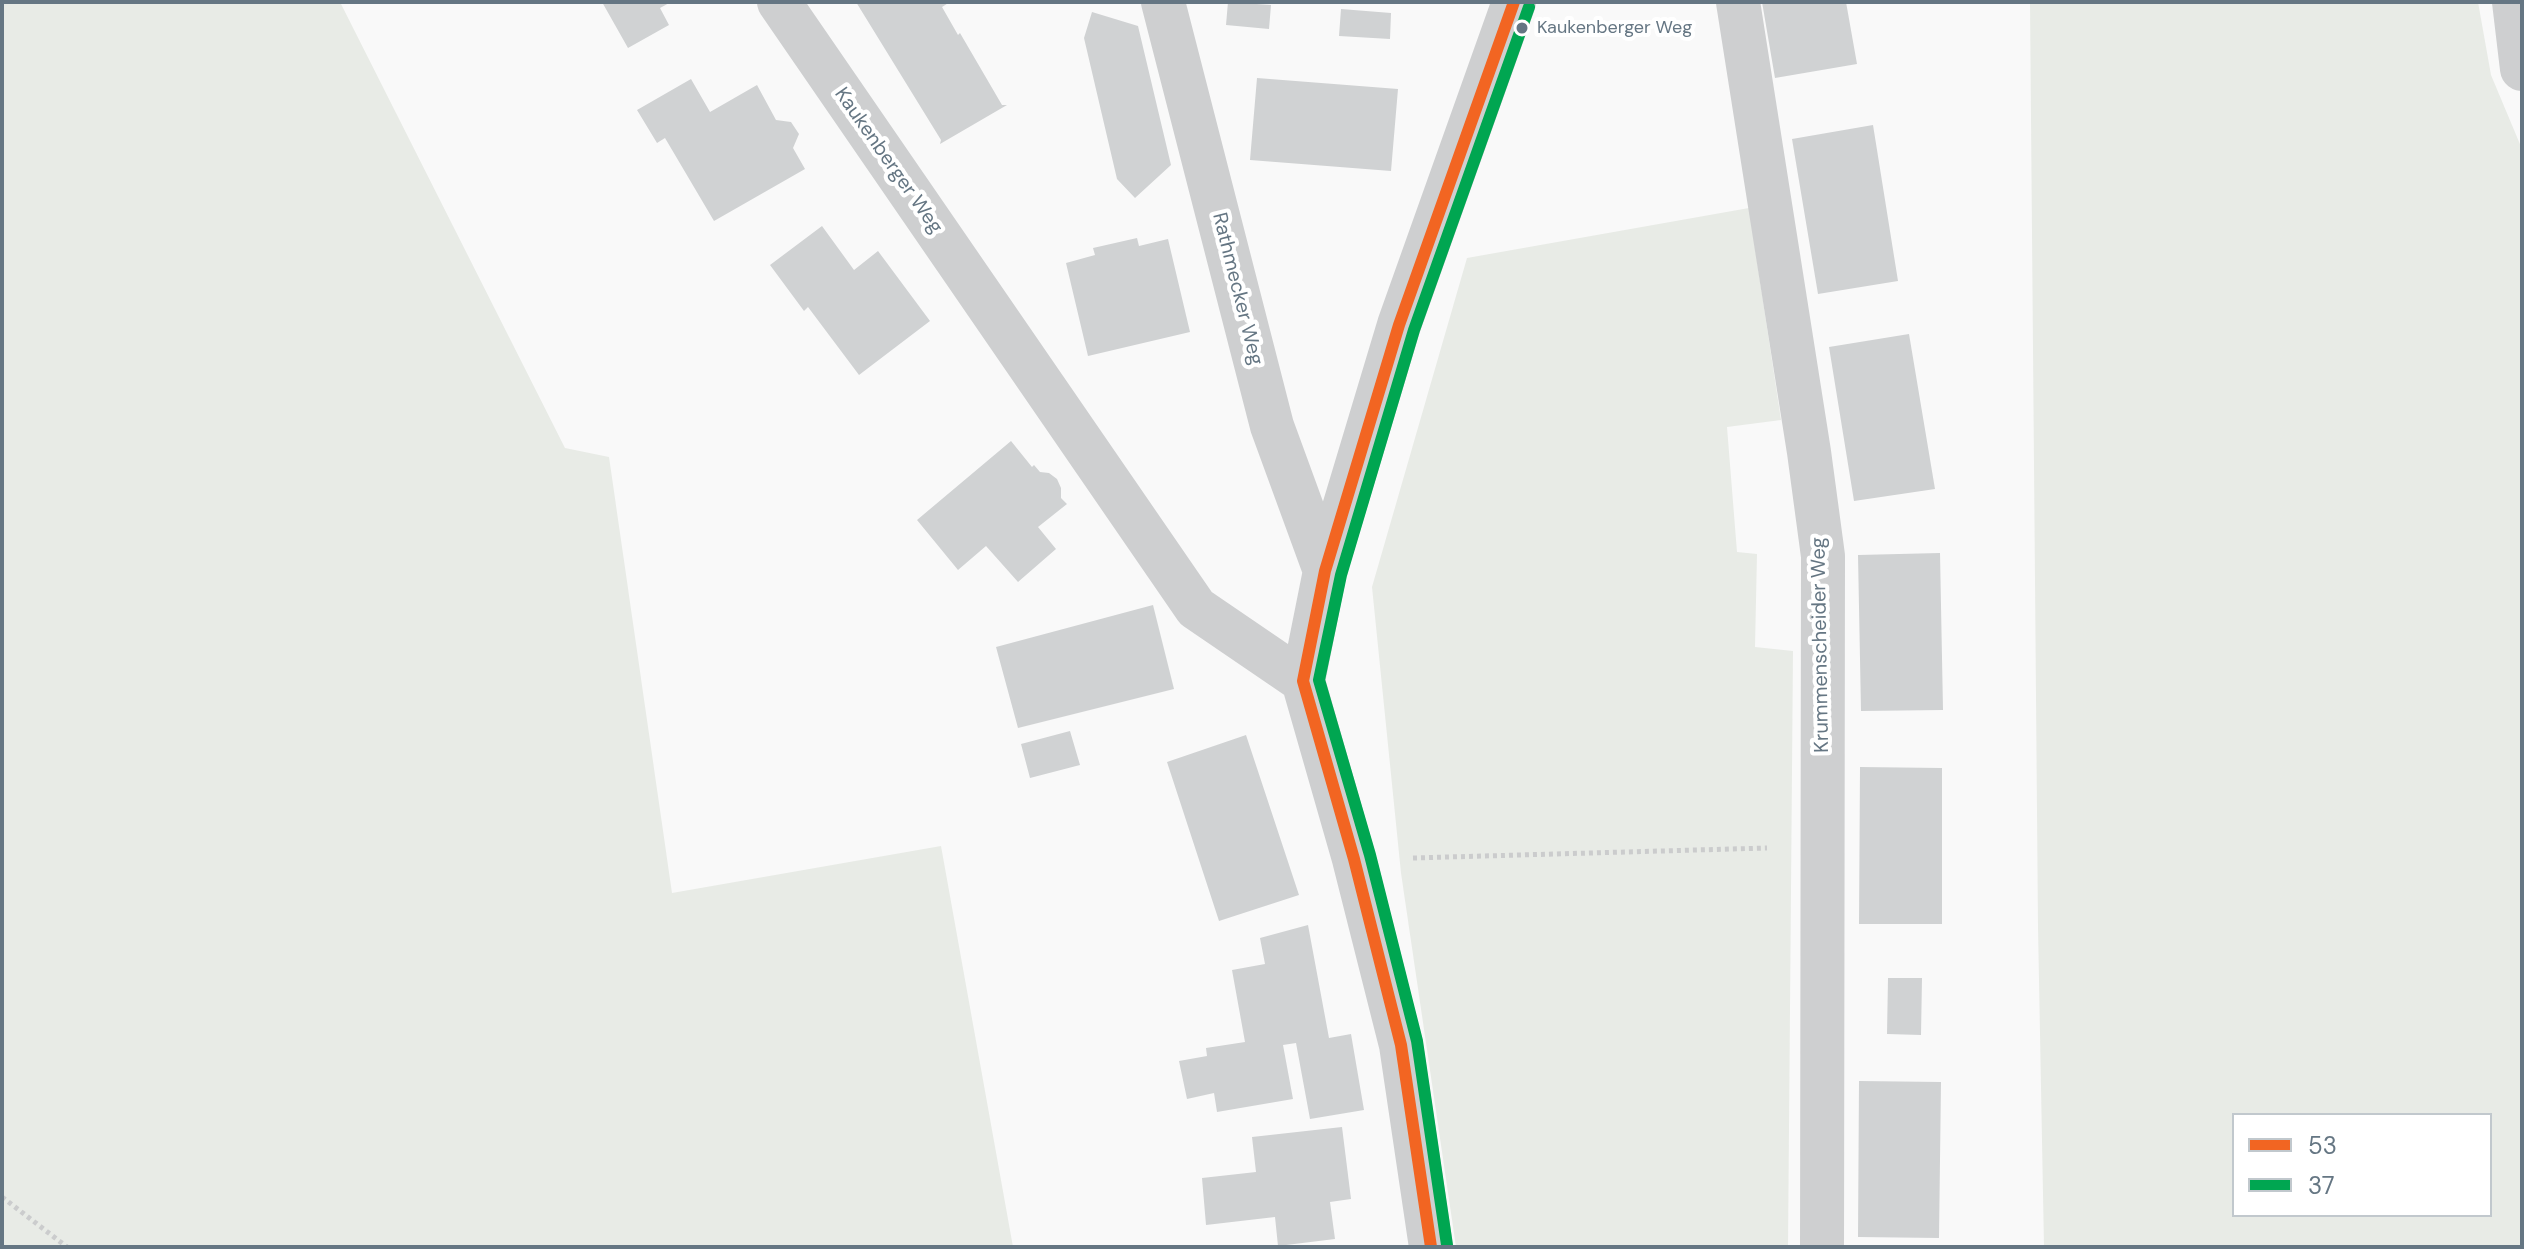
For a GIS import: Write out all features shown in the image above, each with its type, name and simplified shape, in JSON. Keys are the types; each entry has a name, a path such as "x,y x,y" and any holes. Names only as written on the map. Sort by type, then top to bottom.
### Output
{"street":[{"name":"Kaukenberger Weg","path":"779,2 1196,608 1303,681"},
{"name":"Rathmecker Weg","path":"1163,2 1272,426 1325,571"},
{"path":"1431,1247 1401,1045 1354,859 1303,681 1325,571 1399,325 1514,2"},
{"name":"Krummenscheider Weg","path":"1738,2 1823,556 1822,1247"},
{"path":"2514,2 2522,69"}],"path":[{"path":"1354,859 1824,847"},
{"path":"2,1197 67,1247"}],"shaded area":[{"path":"2,2 340,2 565,448 609,457 672,893 941,846 1013,1247 2,1247"},
{"path":"2030,2 2478,2 2491,75 2522,149 2522,1247 2044,1247 2038,927"},
{"path":"1749,208 1781,420 1727,427 1737,552 1757,554 1755,647 1793,651 1788,1247 1456,1247 1401,873 1372,587 1467,258"}],"building":[{"path":"602,2 671,2 660,8 669,25 628,48"},
{"path":"856,2 950,2 942,7 1002,105 1007,105 940,144 941,140"},
{"path":"1228,2 1271,5 1269,29 1226,25"},
{"path":"1762,2 1846,2 1857,64 1775,78"},
{"path":"1341,9 1391,13 1390,39 1339,36"},
{"path":"1092,12 1138,26 1171,165 1135,198 1117,179 1084,38"},
{"path":"1257,78 1398,89 1391,171 1250,160"},
{"path":"691,79 710,112 757,85 776,120 791,122 799,134 793,148 805,169 714,221 665,138 657,143 637,110"},
{"path":"1873,125 1898,281 1818,294 1792,139"},
{"path":"822,226 854,270 878,251 930,321 859,375 808,307 804,311 770,265"},
{"path":"1137,238 1139,246 1168,239 1190,332 1088,356 1066,263 1095,255 1093,248"},
{"path":"1909,334 1935,489 1854,501 1829,347"},
{"path":"1011,441 1032,467 1034,465 1040,472 1049,473 1057,479 1061,498 1067,504 1038,527 1056,549 1018,582 986,546 958,570 917,520"},
{"path":"1940,553 1943,710 1861,711 1858,555"},
{"path":"1153,605 1174,689 1018,728 996,647"},
{"path":"1070,731 1080,765 1030,778 1021,744"},
{"path":"1246,735 1299,895 1219,921 1167,762"},
{"path":"1860,767 1942,768 1942,924 1859,924"},
{"path":"1308,925 1329,1038 1351,1034 1364,1110 1310,1119 1296,1043 1283,1045 1293,1099 1217,1112 1214,1093 1187,1099 1179,1061 1207,1056 1206,1048 1245,1042 1232,970 1265,964 1260,938"},
{"path":"1888,978 1922,978 1921,1035 1887,1034"},
{"path":"1859,1081 1941,1082 1939,1238 1858,1237"},
{"path":"1342,1127 1351,1199 1330,1202 1335,1239 1278,1246 1275,1217 1206,1225 1202,1178 1256,1172 1252,1137"}],"transit line":[{"name":"53","path":"1431,1247 1401,1045 1354,859 1303,681 1325,571 1399,325 1514,2"},
{"name":"37","path":"1447,1245 1417,1041 1370,855 1319,680 1341,575 1414,330 1529,7"}],"place":[{"name":"Kaukenberger Weg","path":"1522,28"}]}
